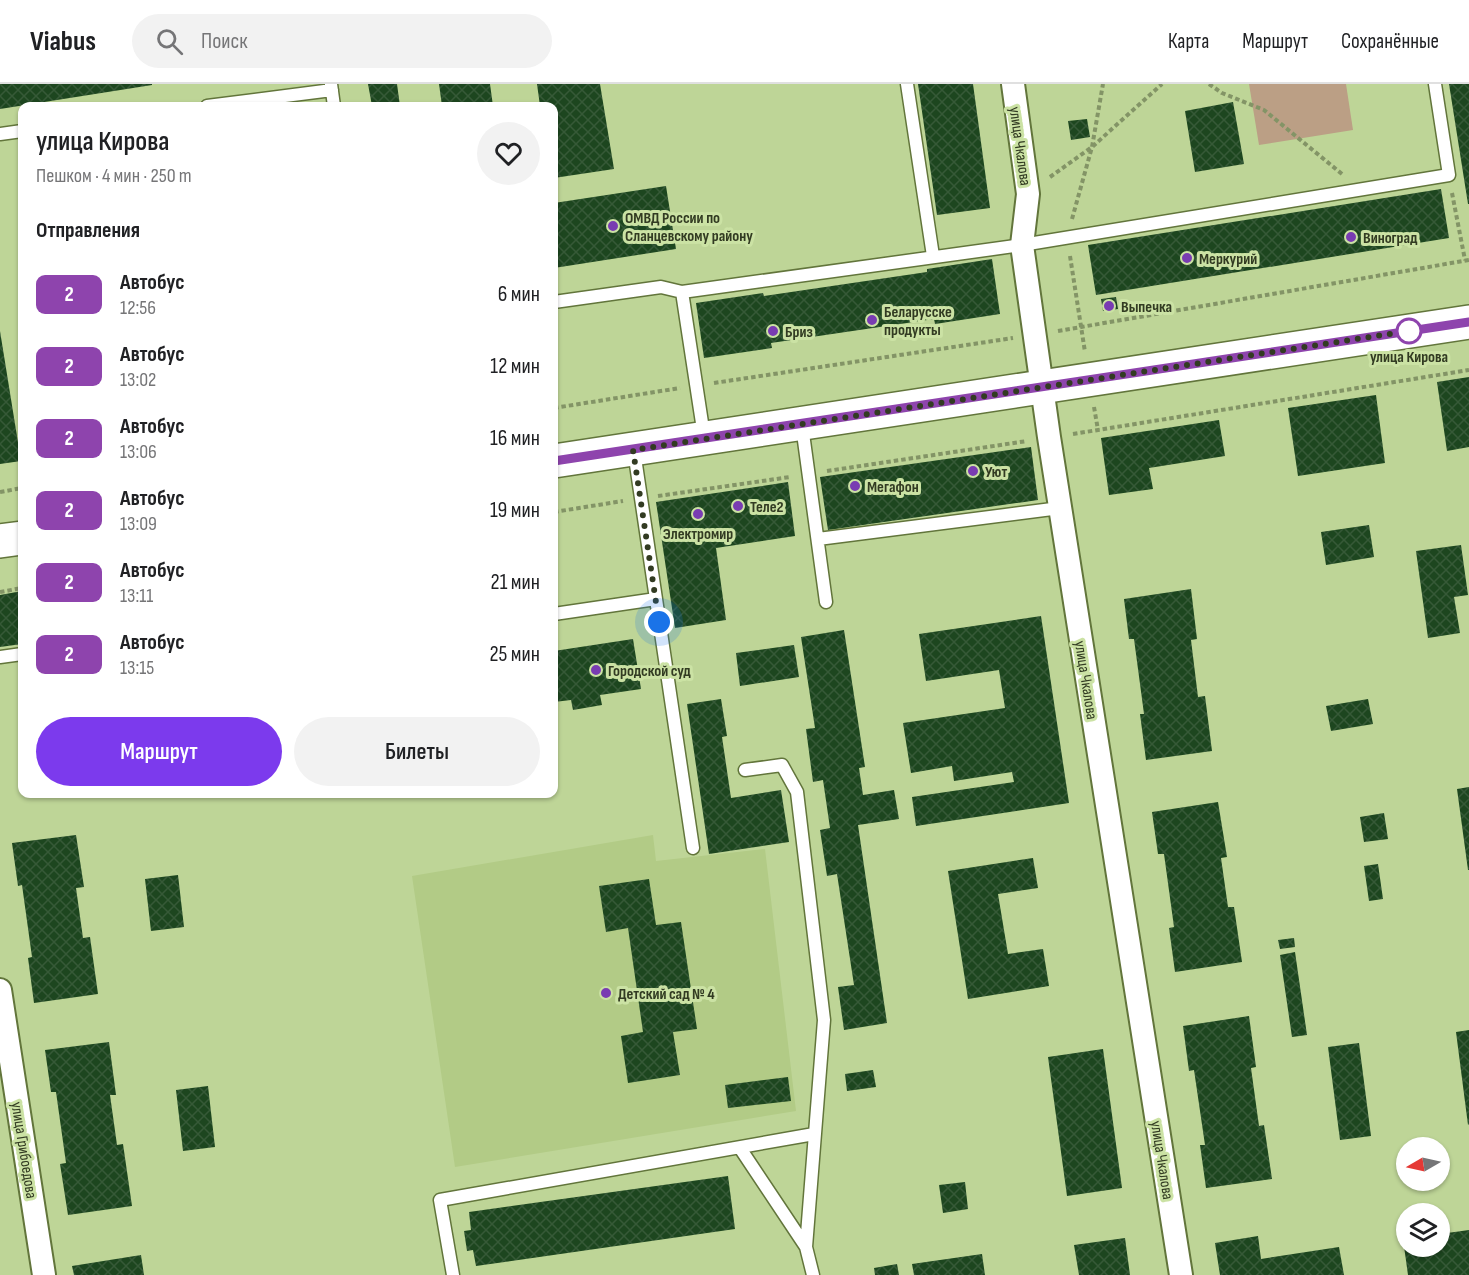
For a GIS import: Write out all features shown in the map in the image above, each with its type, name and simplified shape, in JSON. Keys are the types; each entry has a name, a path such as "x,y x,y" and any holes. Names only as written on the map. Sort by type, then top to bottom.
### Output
{"street":[{"name":"улица Чкалова","path":"1013,84 1028,194 1022,245 1042,388 1181,1275"},
{"path":"558,460 1469,322"},
{"path":"0,542 18,539"},
{"name":"улица Грибоедова","path":"0,990 44,1275"}],"lane":[{"path":"907,84 933,256"},
{"path":"558,301 661,287 682,292 1022,245 1449,175 1435,84"},
{"path":"233,102 331,87 333,102"},
{"path":"0,134 18,132"},
{"path":"682,292 705,439"},
{"path":"802,425 826,602"},
{"path":"633,450 693,848"},
{"path":"818,539 1060,508"},
{"path":"558,613 656,599"},
{"path":"0,657 18,655"},
{"path":"745,770 782,765 797,792 824,1020 806,1247 813,1275"},
{"path":"453,1275 440,1200 814,1134"},
{"path":"741,1148 806,1247"}],"path":[{"path":"1081,327 1068,237 1092,147 1103,84"},
{"path":"1028,194 1092,147 1162,84"},
{"path":"1209,84 1222,93 1264,110 1361,189"},
{"path":"1449,175 1465,260"},
{"path":"1098,430 1469,370"},
{"path":"0,492 18,490"},
{"path":"0,592 18,589"}],"shaded area":[{"path":"1249,84 1346,84 1353,130 1259,145"},
{"name":"Детский сад № 4","path":"653,835 656,861 765,849 796,1111 455,1167 412,876"}],"building":[{"path":"0,84 152,84 44,102 18,102 18,106 0,109"},
{"path":"368,84 397,84 399,102 371,102"},
{"path":"439,84 490,84 492,102 441,102"},
{"path":"537,84 600,84 614,169 558,177 558,102 539,102"},
{"path":"918,84 973,84 990,208 937,215"},
{"path":"1449,84 1469,84 1469,204 1468,204"},
{"path":"1233,102 1244,164 1195,172 1185,111"},
{"path":"1087,119 1090,137 1071,140 1068,121"},
{"name":"ОМВД России по Сланцевскому району","path":"666,186 676,249 558,267 558,202"},
{"path":"1441,189 1449,238 1096,295 1088,245"},
{"path":"992,259 1000,314 935,324 934,319 771,343 772,348 704,358 696,303 763,293 764,296 927,272 927,269"},
{"path":"1116,297 1118,309 1103,311 1101,299"},
{"path":"0,331 18,442 18,461 0,464"},
{"path":"1469,377 1469,447 1447,451 1437,382"},
{"path":"1376,395 1385,463 1298,476 1288,408"},
{"path":"1219,420 1225,456 1149,468 1153,489 1109,495 1101,438"},
{"path":"1031,447 1038,500 828,530 820,477"},
{"path":"788,482 795,536 716,548 726,620 675,628 656,502"},
{"path":"1369,525 1374,557 1326,565 1321,532"},
{"path":"1461,545 1468,595 1454,597 1460,633 1428,638 1416,551"},
{"path":"1191,589 1197,639 1191,640 1198,697 1205,696 1212,751 1146,760 1140,714 1144,714 1134,639 1129,639 1124,599"},
{"path":"18,592 18,645 0,647 0,595"},
{"path":"1041,616 1069,803 916,826 912,797 1014,782 1012,772 954,781 952,766 911,773 903,723 1005,708 999,670 926,681 919,634"},
{"path":"844,630 865,767 859,768 863,795 894,790 899,819 858,825 887,1023 844,1030 838,987 854,985 837,874 827,876 820,830 830,828 823,780 813,782 806,729 815,728 801,637"},
{"name":"Городской суд","path":"633,639 641,689 600,695 602,705 573,710 571,700 558,702 558,650"},
{"path":"794,645 799,677 740,686 736,653"},
{"path":"721,699 727,736 722,737 731,798 781,790 789,842 709,854 687,704"},
{"path":"1368,699 1373,724 1331,731 1326,706"},
{"path":"1469,787 1469,870 1468,870 1457,789"},
{"path":"1218,802 1227,857 1221,858 1228,907 1234,907 1242,962 1175,972 1169,928 1174,927 1164,854 1158,854 1152,812"},
{"path":"1384,813 1388,839 1364,842 1360,817"},
{"path":"76,835 84,887 76,888 83,938 90,937 98,994 34,1003 28,958 32,957 22,885 18,886 12,843"},
{"path":"1033,858 1038,888 998,894 1008,954 1043,949 1049,986 968,999 948,871"},
{"path":"1378,864 1383,899 1369,901 1364,866"},
{"path":"178,875 184,927 151,931 145,879"},
{"path":"649,879 656,925 681,922 697,1029 673,1032 680,1075 628,1083 621,1036 643,1032 628,928 606,932 599,886"},
{"path":"1294,938 1295,947 1280,949 1278,940"},
{"path":"1295,952 1307,1035 1292,1037 1280,955"},
{"path":"1249,1016 1256,1067 1251,1068 1259,1126 1264,1125 1272,1179 1206,1188 1200,1145 1205,1145 1194,1070 1189,1071 1183,1026"},
{"path":"1469,1030 1469,1124 1468,1125 1456,1032"},
{"path":"109,1042 116,1095 110,1095 117,1145 123,1144 132,1206 68,1215 60,1164 66,1163 56,1092 51,1092 45,1050"},
{"path":"1359,1043 1371,1136 1340,1140 1328,1047"},
{"path":"1103,1049 1122,1188 1067,1196 1048,1057"},
{"path":"873,1070 876,1087 847,1091 845,1074"},
{"path":"788,1077 791,1101 728,1108 725,1085"},
{"path":"208,1086 215,1147 183,1151 176,1090"},
{"path":"728,1176 735,1229 476,1266 473,1250 467,1251 464,1231 471,1230 469,1212"},
{"path":"965,1182 968,1209 943,1213 939,1185"},
{"path":"1469,1230 1469,1275 1408,1275 1406,1257 1450,1257 1450,1233"},
{"path":"1258,1236 1261,1259 1339,1247 1344,1275 1220,1275 1215,1243"},
{"path":"1125,1238 1130,1275 1079,1275 1074,1245"},
{"path":"982,1254 985,1275 914,1275 912,1264"},
{"path":"141,1255 144,1275 74,1275 72,1266"},
{"path":"897,1264 899,1275 875,1275 874,1268"}],"bus line":[{"name":"2","path":"558,460 1469,322"}],"place":[{"name":"ОМВД России по Сланцевскому району","path":"613,226"},
{"name":"Виноград","path":"1351,237"},
{"name":"Меркурий","path":"1187,258"},
{"name":"Выпечка","path":"1109,306"},
{"name":"Беларусске продукты","path":"872,320"},
{"name":"Бриз","path":"773,331"},
{"name":"улица Кирова","path":"1409,331"},
{"name":"Уют","path":"973,471"},
{"name":"Мегафон","path":"855,486"},
{"name":"Теле2","path":"738,506"},
{"name":"Электромир","path":"698,514"},
{"name":"Городской суд","path":"596,670"},
{"name":"Детский сад № 4","path":"606,993"}],"route":[{"path":"659,622 633,450 1409,331"}]}
